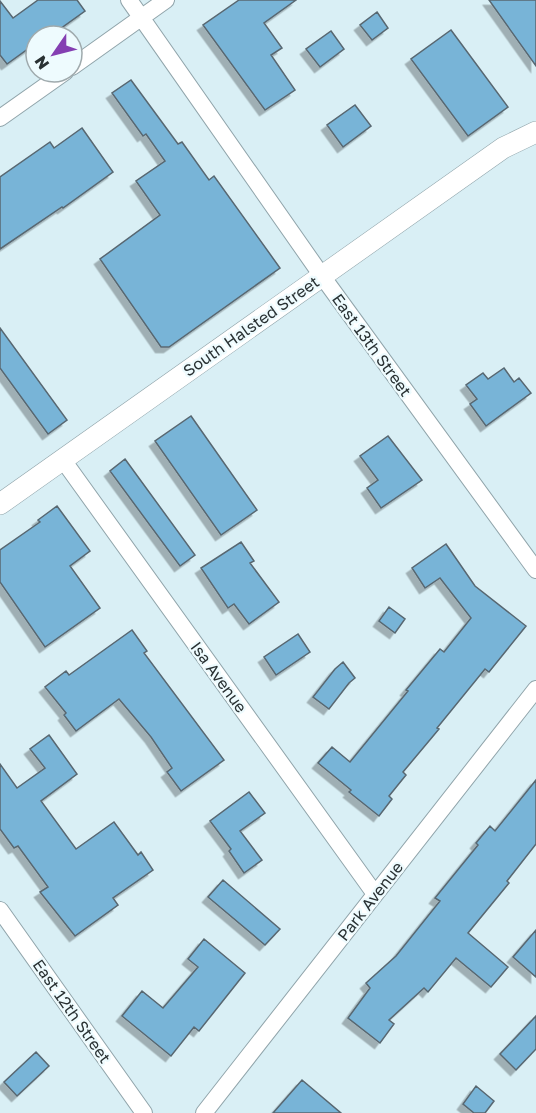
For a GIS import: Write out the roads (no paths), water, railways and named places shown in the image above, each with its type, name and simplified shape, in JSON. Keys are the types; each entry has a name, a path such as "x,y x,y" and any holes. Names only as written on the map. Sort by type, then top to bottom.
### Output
{"street":[{"name":"East 13th Street","path":"129,0 322,276 536,570"},
{"path":"84,58 166,0"},
{"path":"0,118 48,84"},
{"name":"South Halsted Street","path":"503,148 536,115"},
{"name":"South Halsted Street","path":"0,504 503,148 536,132"},
{"name":"Isa Avenue","path":"63,459 375,894"},
{"name":"Park Avenue","path":"204,1113 536,689"},
{"name":"East 12th Street","path":"0,910 144,1113"}]}
